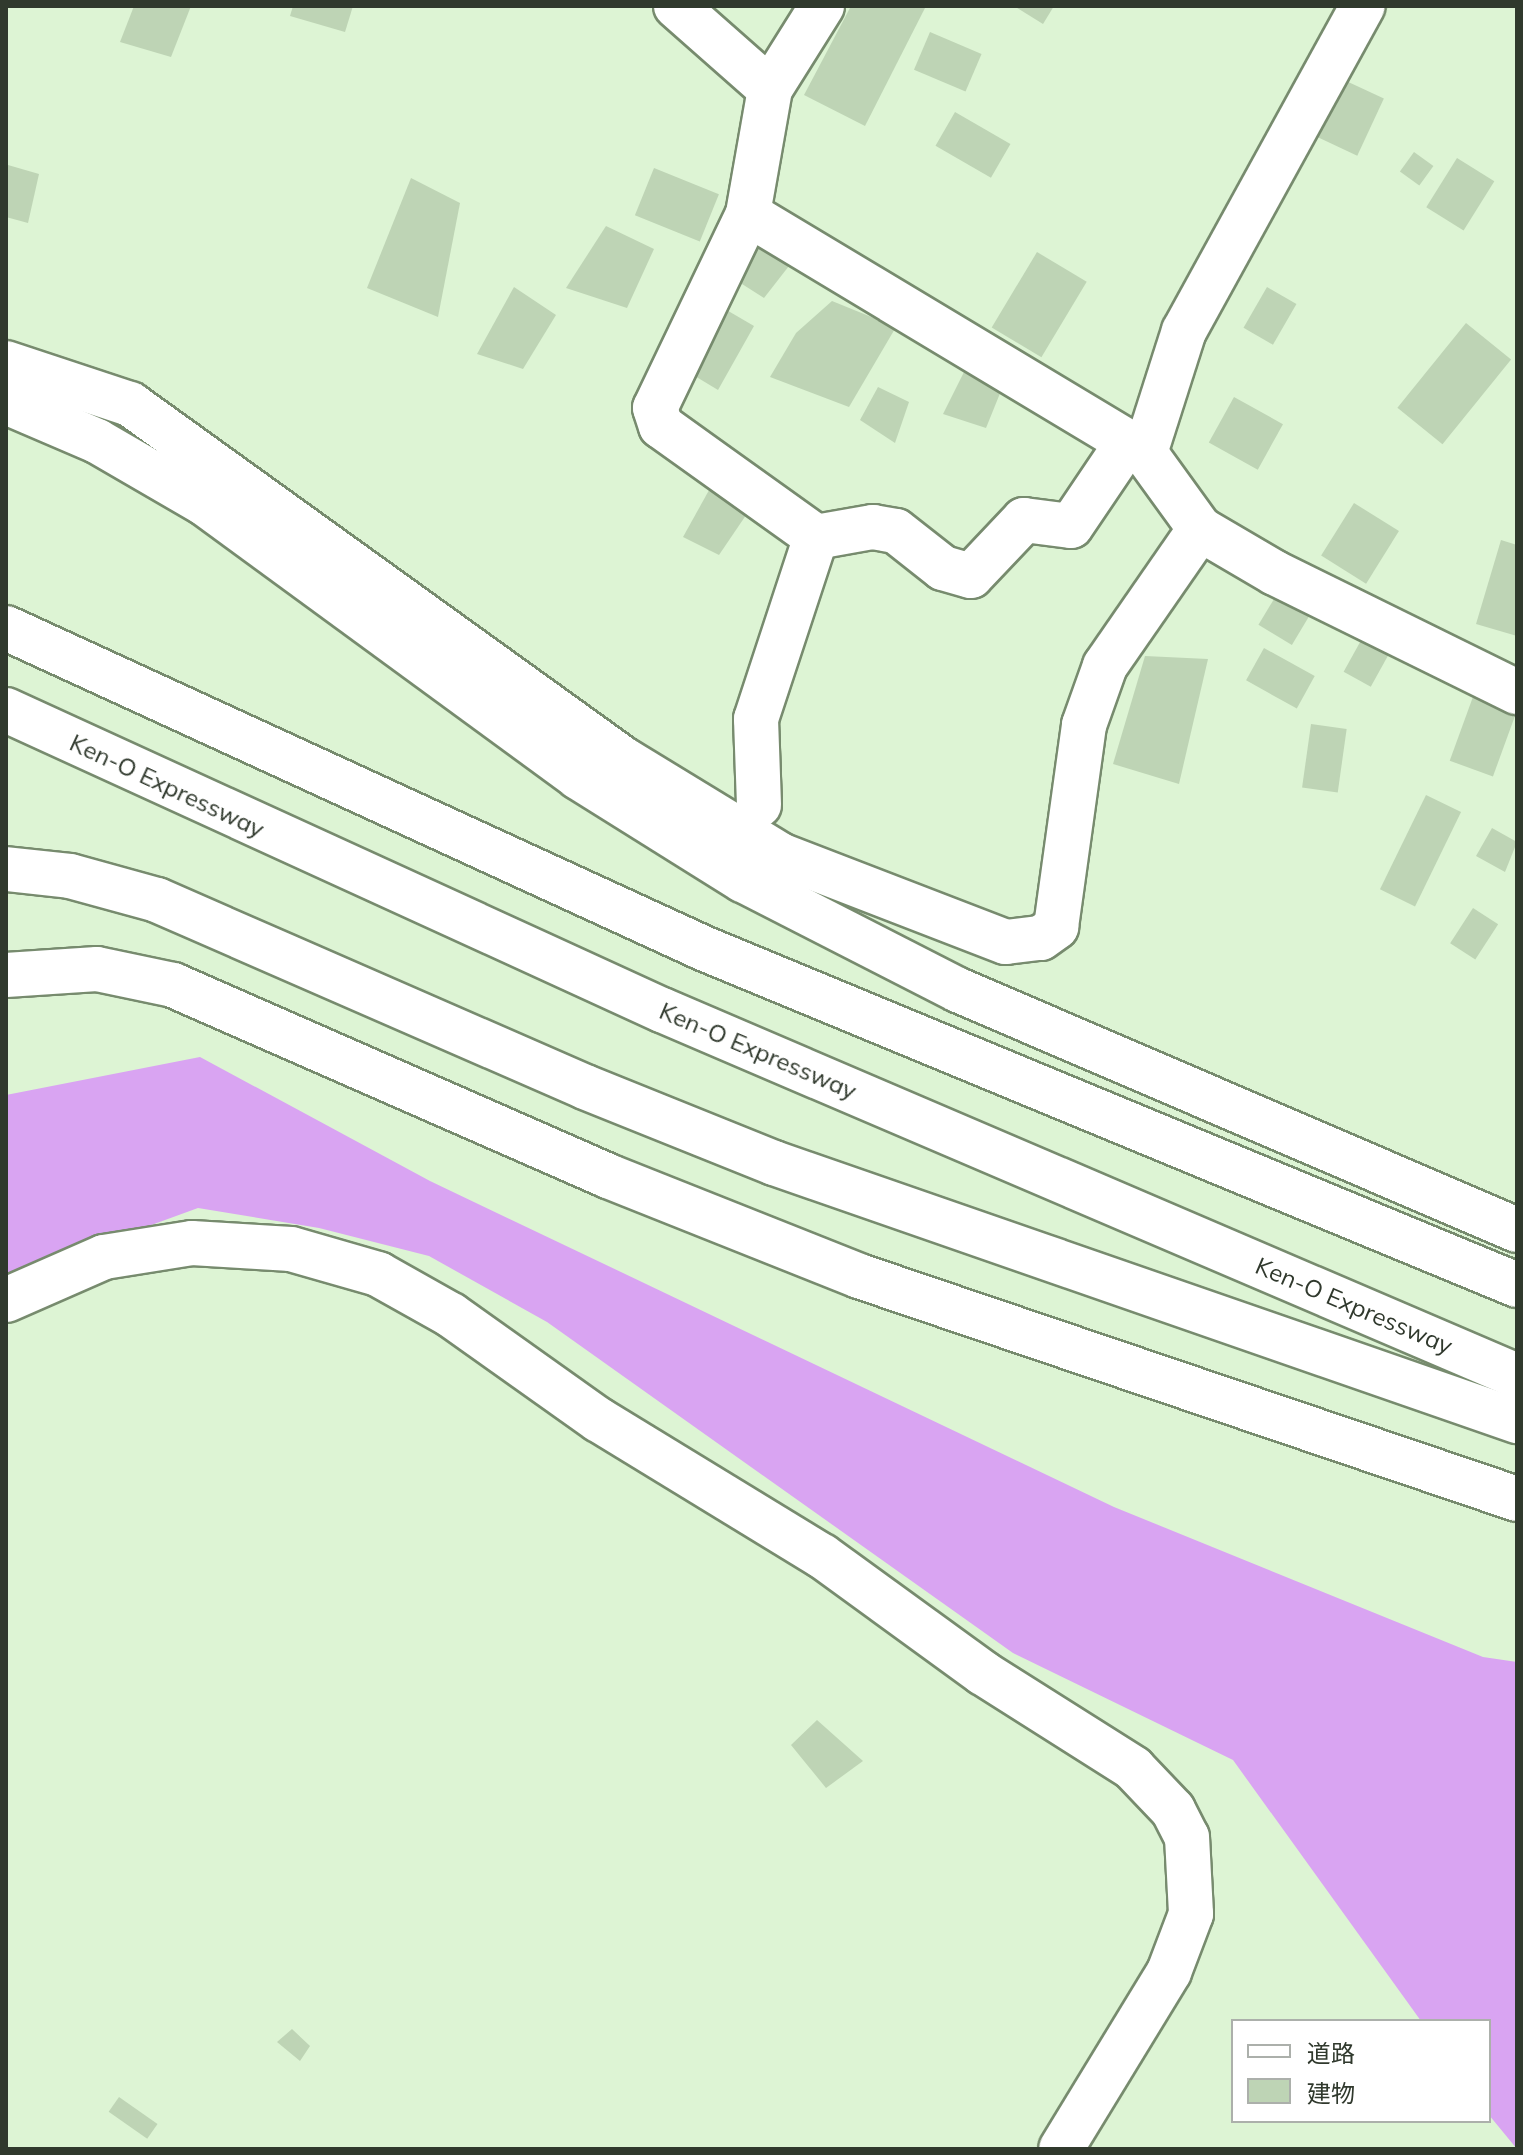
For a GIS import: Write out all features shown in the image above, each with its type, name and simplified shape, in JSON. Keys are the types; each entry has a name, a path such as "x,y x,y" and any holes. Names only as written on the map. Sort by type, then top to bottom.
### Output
{"main road":[{"path":"676,6 770,89"},
{"path":"822,6 770,89 748,214 655,408 661,426 816,537 873,527 896,531 943,568 971,576 1024,520 1071,526 1136,448 1184,331 1363,6"},
{"path":"748,214 1136,448 1200,529 1275,573 1517,692"},
{"path":"6,363 130,404 623,759 780,855 1006,942 1041,938 1056,927 1084,725 1105,666 1200,529"},
{"path":"6,402 97,441 204,503 578,777 743,880 958,990 1517,1230"},
{"path":"759,805 756,719 816,537"},
{"path":"6,628 703,948 1517,1285"},
{"name":"Ken-O Expressway","path":"6,710 662,1010 1517,1376"},
{"path":"6,869 70,876 157,900 734,1147 1108,1283 1517,1421"},
{"path":"6,975 97,969 173,985 608,1176 859,1276 1517,1499"},
{"path":"6,1300 104,1257 192,1243 291,1249 378,1274 451,1315 599,1420 822,1556 983,1673 1133,1768 1173,1810 1187,1837 1191,1914 1169,1972 1061,2149"}],"shaded area":[{"path":"200,1057 430,1181 1114,1507 1483,1657 1517,1662 1517,2149 1491,2117 1491,2019 1420,2019 1233,1760 1013,1653 547,1322 429,1256 319,1228 198,1208 6,1278 6,1095"}],"building":[{"path":"134,6 191,6 171,57 120,42"},
{"path":"293,6 353,6 345,32 290,16"},
{"path":"851,6 925,8 865,126 804,95"},
{"path":"1014,6 1054,6 1043,24"},
{"path":"930,32 982,54 966,92 914,70"},
{"path":"1344,80 1384,99 1357,156 1317,137"},
{"path":"955,112 1010,144 991,178 936,146"},
{"path":"1414,152 1433,166 1419,186 1400,171"},
{"path":"1457,158 1494,181 1464,231 1426,207"},
{"path":"8,165 39,174 28,223 6,217"},
{"path":"654,168 719,194 700,242 635,215"},
{"path":"411,178 460,203 438,317 367,288"},
{"path":"761,222 803,248 764,298 720,270"},
{"path":"606,226 654,249 627,308 566,288"},
{"path":"1037,252 1087,282 1041,357 992,327"},
{"path":"514,287 556,315 523,369 477,354"},
{"path":"1267,287 1296,304 1273,345 1244,328"},
{"path":"832,301 896,327 849,407 770,377 796,333"},
{"path":"718,305 754,326 718,390 675,364"},
{"path":"1466,323 1511,360 1442,444 1397,408"},
{"path":"973,354 1003,386 986,428 943,414"},
{"path":"878,387 909,402 895,443 860,420"},
{"path":"1234,397 1283,424 1258,470 1209,442"},
{"path":"713,483 759,496 719,555 683,537"},
{"path":"1354,503 1399,531 1366,584 1321,556"},
{"path":"1501,540 1517,545 1517,636 1476,624"},
{"path":"1277,594 1310,614 1292,645 1258,625"},
{"path":"1364,635 1391,650 1371,687 1344,672"},
{"path":"1264,648 1315,676 1297,708 1246,680"},
{"path":"1145,656 1208,659 1179,784 1113,764"},
{"path":"1474,694 1517,710 1493,776 1450,761"},
{"path":"1311,724 1347,729 1338,792 1302,787"},
{"path":"1426,795 1461,812 1415,906 1380,889"},
{"path":"1492,828 1517,842 1505,872 1476,856"},
{"path":"1473,908 1498,924 1475,960 1450,943"},
{"path":"817,1720 863,1761 826,1788 791,1745"},
{"path":"292,2029 310,2046 300,2061 277,2042"},
{"path":"119,2097 158,2124 147,2139 109,2112"}]}
